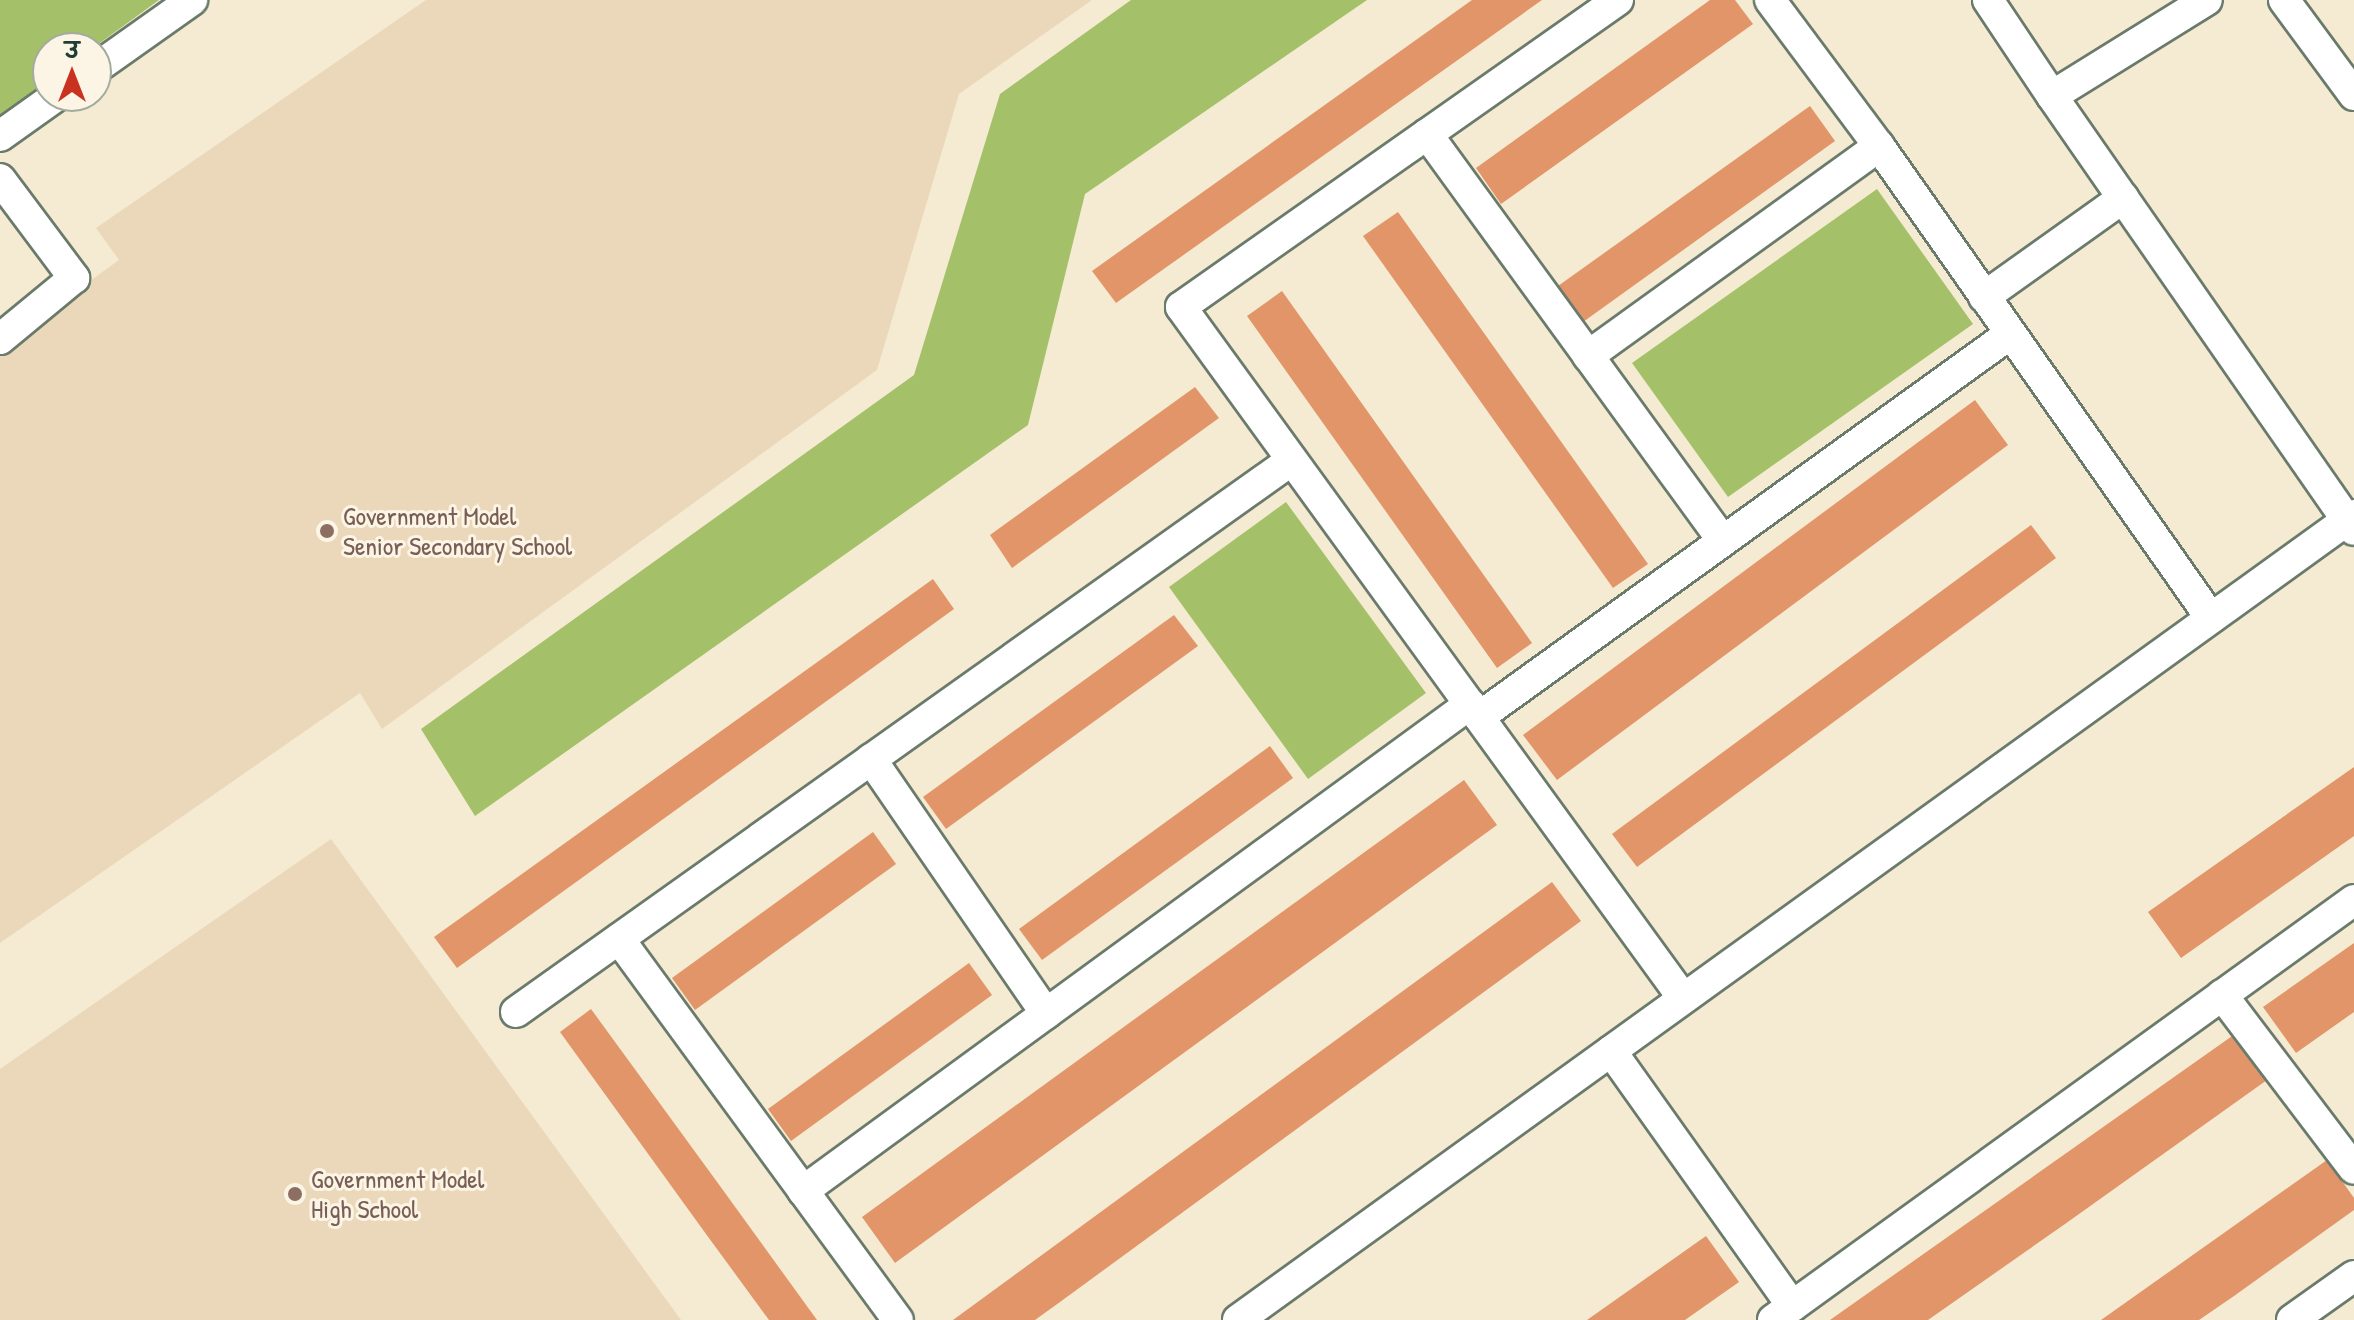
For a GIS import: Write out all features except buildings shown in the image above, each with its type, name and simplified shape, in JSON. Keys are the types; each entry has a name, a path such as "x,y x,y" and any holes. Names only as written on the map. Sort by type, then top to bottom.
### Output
{"street":[{"path":"112,57 192,0"},
{"path":"1618,0 1181,307 1683,998"},
{"path":"1770,0 1879,146 2211,618"},
{"path":"1255,1315 1683,998 2211,618 2352,522 2123,198 1988,0"},
{"path":"2052,96 2207,0"},
{"path":"2284,0 2354,95"},
{"path":"0,136 34,112"},
{"path":"1427,134 1723,541"},
{"path":"1588,356 1879,146"},
{"path":"0,179 74,278 0,339"},
{"path":"1984,297 2123,198"},
{"path":"803,1191 1474,710 1723,541 2010,334"},
{"path":"516,1012 1292,460"},
{"path":"871,759 1046,1014"},
{"path":"1611,1051 1782,1313 2354,900"},
{"path":"619,939 898,1320"},
{"path":"2222,995 2354,1169"},
{"path":"2292,1320 2354,1276"}],"shaded area":[{"name":"Government Model Senior Secondary School","path":"426,0 1092,0 959,94 877,370 382,729 360,693 0,943 0,346 119,260 96,228"},
{"name":"Government Model High School","path":"331,839 681,1320 0,1320 0,1069"}],"green space":[{"path":"0,0 159,0 112,34 32,32 32,93 0,116"},
{"path":"1131,0 1367,0 1085,194 1028,425 475,816 421,729 914,375 1000,94"},
{"path":"1877,189 1973,324 1728,497 1632,363"},
{"path":"1286,502 1426,693 1308,779 1169,587"}],"place":[{"name":"Government Model Senior Secondary School","path":"327,531"},
{"name":"Government Model High School","path":"295,1194"}]}
